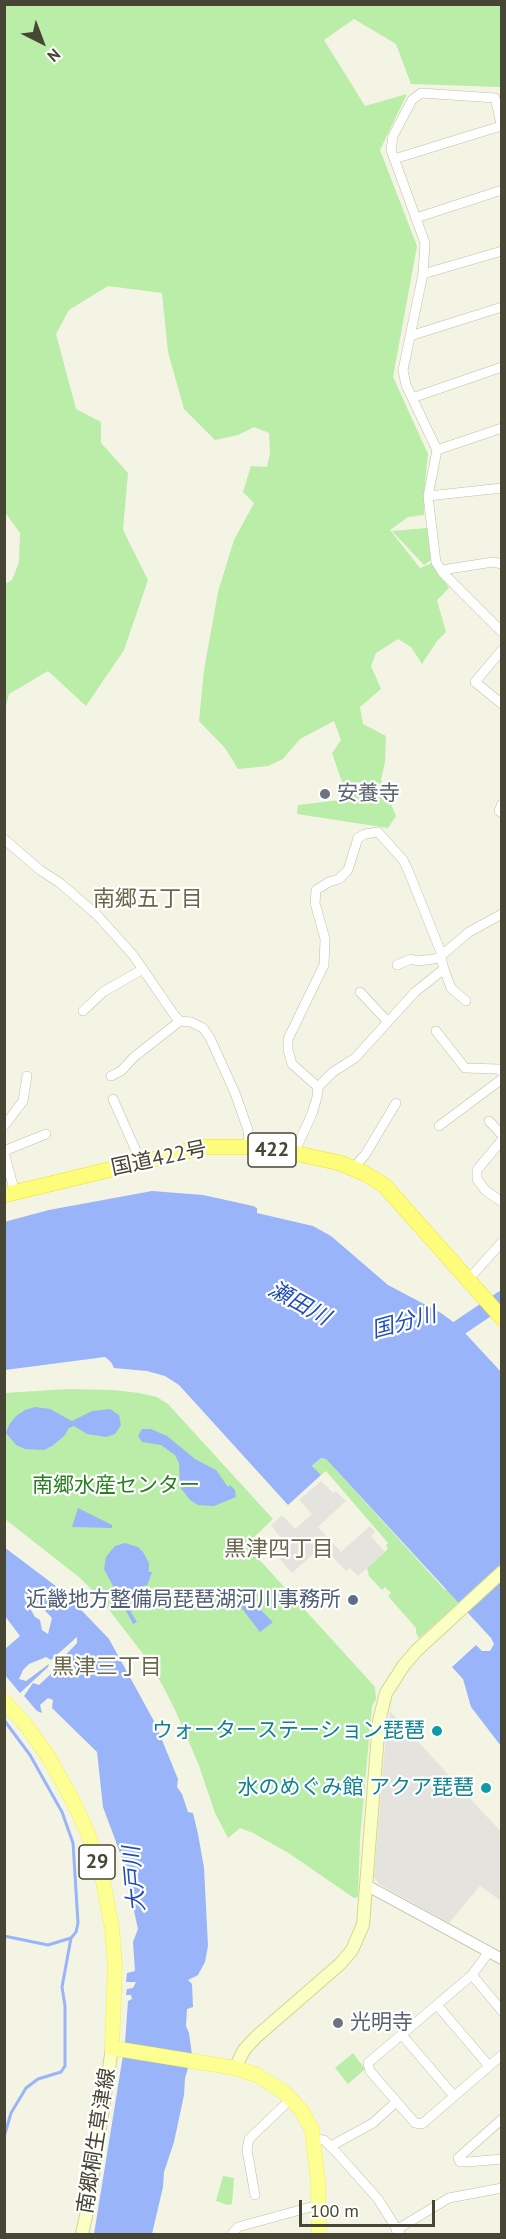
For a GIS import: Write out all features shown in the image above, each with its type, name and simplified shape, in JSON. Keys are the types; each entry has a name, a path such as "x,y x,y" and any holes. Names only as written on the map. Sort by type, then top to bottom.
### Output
{"highway":[{"name":"国道422号","path":"10,1194 204,1147 249,1147 294,1153 340,1163 384,1185 494,1310"}],"main road":[{"path":"231,2067 256,2037 340,1964 352,1950 363,1926 379,1721 386,1694 404,1665 501,1572"},
{"name":"29","path":"4,1701 25,1724 48,1756 88,1834 102,1876 112,1928 116,2049"},
{"path":"116,2049 231,2067 270,2082 292,2098 305,2116 314,2139 319,2235"},
{"name":"南郷桐生草津線","path":"82,2235 116,2049"}],"street":[{"path":"394,159 501,127 498,98 421,93 412,100 393,136 391,150 394,159 425,243 423,274 403,370 406,385 437,450 428,496 436,562 501,632"},
{"path":"416,218 501,190"},
{"path":"423,274 501,251"},
{"path":"410,336 501,307"},
{"path":"412,398 501,367"},
{"path":"437,450 501,428"},
{"path":"428,496 501,488"},
{"path":"441,570 493,562 501,564"},
{"path":"501,650 475,682 501,704"},
{"path":"501,804 499,811 501,813"},
{"path":"318,1087 292,1064 288,1039 324,965 325,939 315,903 316,890 339,879 348,870 358,838 365,834 378,832 403,860 442,957 451,988 466,1001"},
{"path":"4,839 97,915 133,955 166,1005 180,1021"},
{"path":"397,965 411,959 418,961 442,957 470,932 500,919"},
{"path":"83,1011 103,992 143,969"},
{"path":"294,1153 312,1114 318,1087 333,1072 355,1058 415,992 444,969"},
{"path":"360,992 388,1022"},
{"path":"111,1076 121,1071 134,1057 180,1021 191,1022 202,1028 210,1038 248,1130 249,1147"},
{"path":"436,1032 465,1068 501,1071"},
{"path":"439,1126 501,1071"},
{"path":"4,1125 23,1101 27,1076"},
{"path":"113,1099 141,1162"},
{"path":"353,1168 365,1155 396,1103"},
{"path":"489,1121 501,1135"},
{"path":"10,1194 4,1151 46,1134"},
{"path":"501,1140 477,1170 477,1179 485,1190 501,1202"},
{"path":"468,1280 501,1242"},
{"path":"366,1885 501,1959"},
{"path":"488,1953 472,1976 368,2064 370,2071 396,2102 415,2123 422,2124 501,2055"},
{"path":"472,1976 501,2011"},
{"path":"437,2005 489,2066"},
{"path":"402,2035 454,2096"},
{"path":"255,2195 247,2145 254,2133 292,2098"},
{"path":"331,2146 373,2123 396,2102"},
{"path":"501,2119 458,2158 460,2162 501,2159"},
{"path":"314,2139 324,2140 331,2146 378,2199 398,2232 449,2198 501,2188"},
{"path":"232,2235 238,2227 318,2205"}],"green space":[{"path":"5,5 501,5 501,87 411,84 396,44 354,19 324,40 365,106 407,94 380,150 417,246 393,377 428,454 424,515 408,517 390,530 420,568 432,563 449,588 437,600 446,632 422,664 411,647 398,639 376,653 371,666 381,689 360,707 363,724 386,736 385,762 381,780 396,816 388,828 297,814 298,805 348,799 332,753 341,740 334,721 300,739 283,759 268,766 238,769 225,748 199,721 204,670 218,592 234,540 254,503 243,492 251,466 267,467 270,453 269,433 254,427 238,435 215,440 184,409 168,352 162,293 108,286 69,310 56,334 76,409 101,422 101,443 128,473 123,530 148,580 124,650 86,706 48,671 9,694 5,710 5,584 12,580 19,562 20,533 4,511"},
{"path":"427,528 431,560 424,565 392,531"},
{"name":"南郷水産センター","path":"69,1389 139,1393 157,1397 168,1404 273,1519 246,1545 375,1687 376,1699 372,1706 360,1838 358,1897 354,1898 287,1852 253,1833 240,1828 228,1838 215,1813 198,1763 176,1712 143,1654 100,1598 80,1578 5,1519 4,1393"},
{"path":"321,1458 326,1459 445,1590 449,1590 459,1602 419,1638 416,1628 388,1596 391,1593 385,1587 382,1590 369,1576 367,1568 388,1549 386,1545 388,1543 326,1471 321,1475 312,1467"},
{"path":"353,2053 365,2069 348,2084 335,2068"},
{"path":"223,2176 234,2178 232,2204 228,2205 216,2201"}],"shaded area":[{"path":"321,1481 333,1493 336,1491 346,1501 318,1527 341,1552 370,1526 375,1532 371,1536 385,1552 358,1576 350,1568 346,1571 321,1547 292,1573 270,1548 281,1538 271,1525 282,1515 295,1529 312,1514 299,1500"},
{"path":"390,1711 501,1832 501,1901 480,1886 449,1923 379,1884 374,1877"}],"water":[{"name":"瀬田川","path":"152,1191 203,1195 253,1206 257,1208 257,1213 313,1226 331,1236 388,1285 441,1313 456,1324 474,1312 481,1319 465,1333 502,1373 501,1746 471,1707 463,1679 452,1667 476,1645 482,1651 490,1651 494,1644 491,1638 326,1459 321,1458 312,1466 321,1475 288,1505 179,1385 165,1376 147,1371 114,1368 105,1357 5,1370 4,1222 49,1210"},
{"path":"35,1407 50,1409 72,1421 92,1411 110,1409 119,1415 121,1425 115,1434 106,1437 87,1434 74,1426 69,1428 64,1436 52,1446 44,1450 25,1449 16,1445 6,1433 16,1416"},
{"path":"142,1429 151,1429 167,1436 195,1459 216,1470 228,1487 230,1485 235,1490 236,1497 214,1506 198,1505 190,1500 180,1487 179,1463 175,1455 161,1445 142,1442 138,1436"},
{"path":"78,1508 112,1525 112,1528 72,1527"},
{"path":"125,1543 138,1547 143,1552 149,1563 149,1572 152,1572 147,1586 145,1585 129,1599 129,1609 137,1622 133,1624 104,1569 106,1557 110,1552 115,1546"},
{"name":"大戸川","path":"4,1547 65,1593 109,1639 155,1723 178,1779 177,1787 188,1812 193,1813 198,1834 204,1868 208,1946 205,1962 198,1975 188,1980 192,1984 193,2007 187,2009 186,2026 192,2055 185,2078 184,2095 174,2142 164,2172 163,2187 152,2234 94,2234 125,2043 128,2001 132,1999 131,1995 126,1995 127,1989 133,1988 136,1982 126,1982 127,1973 135,1971 133,1942 138,1929 123,1861 103,1807 97,1752 52,1708 53,1700 48,1698 40,1705 42,1713 37,1711 24,1696 33,1683 39,1685 54,1671 56,1665 77,1643 77,1637 51,1660 46,1657 29,1664 19,1679 26,1681 49,1664 20,1693 5,1675 5,1649 20,1636 5,1616","holes":["24,1593 32,1597 52,1618 48,1634 42,1630 40,1620 35,1617 25,1600"]},
{"path":"245,1595 273,1622 260,1632 237,1602"}],"waterway":[{"name":"国分川","path":"459,1328 502,1299"},
{"path":"4,1720 30,1755 62,1812 73,1843 78,1923 76,1932 71,1938 62,1987 65,2006 65,2066 61,2072 38,2079 26,2088 11,2113 4,2137"},
{"path":"4,1936 48,1945 71,1938"}],"place":[{"name":"安養寺","path":"325,794"},
{"name":"近畿地方整備局琵琶湖河川事務所","path":"353,1600"},
{"name":"ウォーターステーション琵琶","path":"437,1731"},
{"name":"水のめぐみ館 アクア琵琶","path":"486,1788"},
{"name":"光明寺","path":"338,2023"}],"district":[{"name":"南郷五丁目","path":"148,900"},
{"name":"黒津四丁目","path":"279,1550"},
{"name":"黒津三丁目","path":"107,1668"}]}
